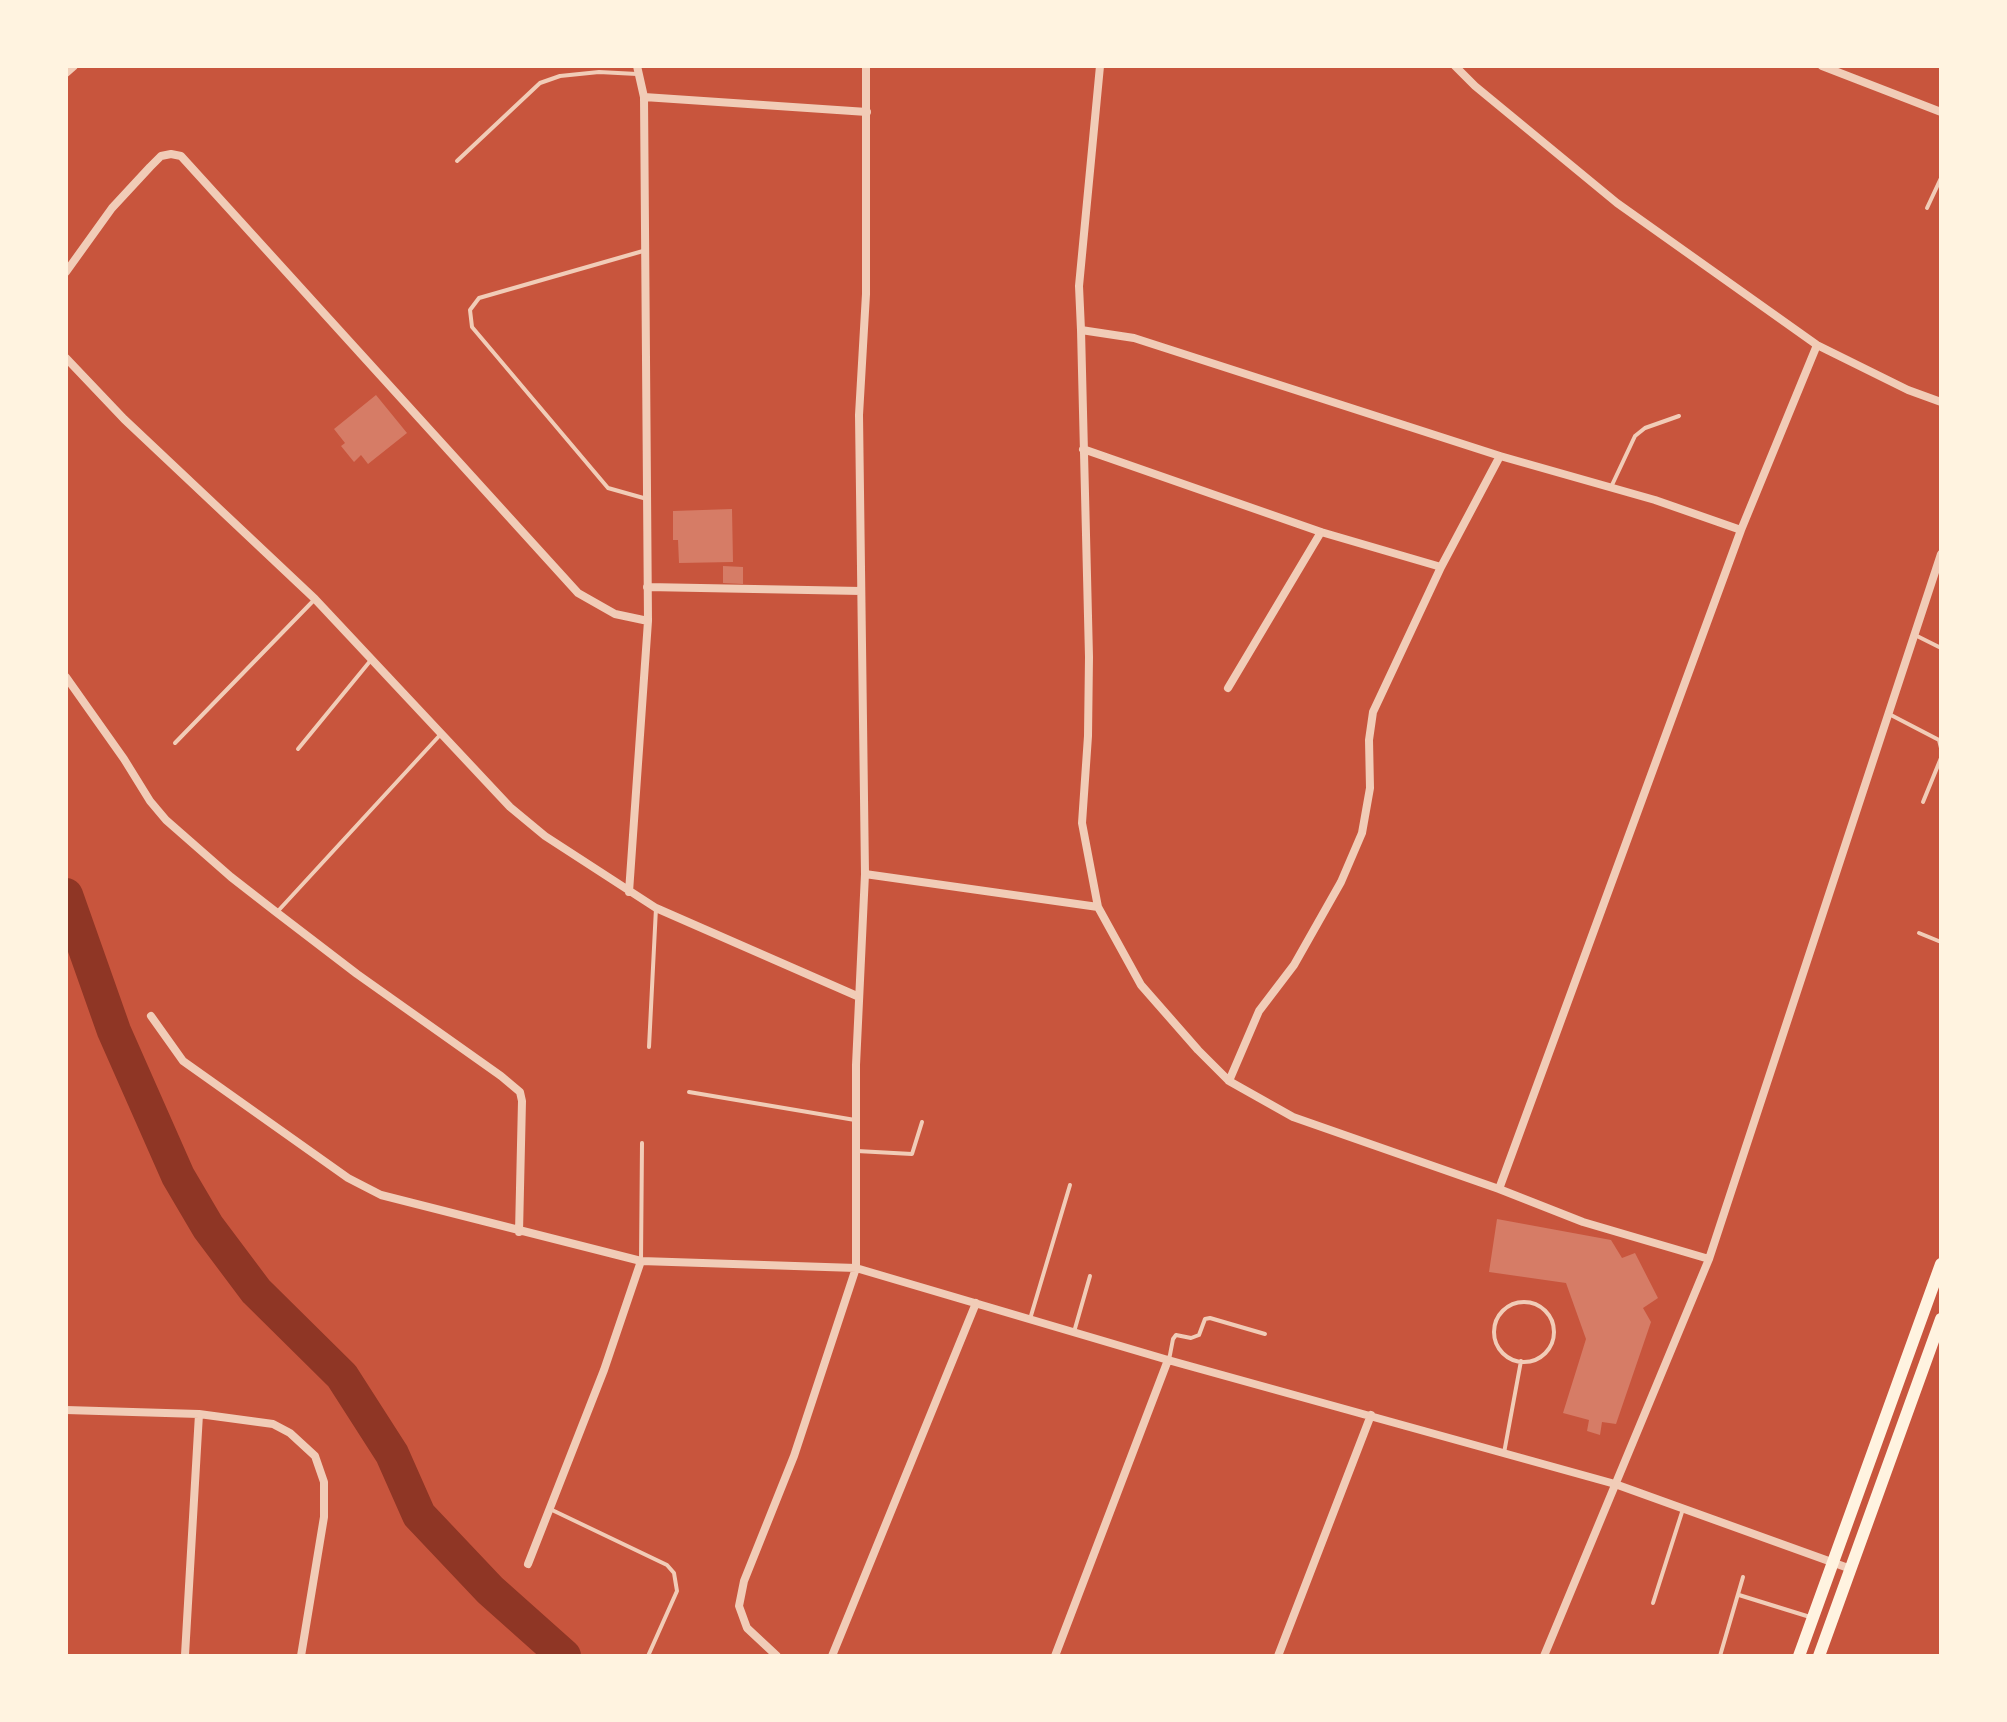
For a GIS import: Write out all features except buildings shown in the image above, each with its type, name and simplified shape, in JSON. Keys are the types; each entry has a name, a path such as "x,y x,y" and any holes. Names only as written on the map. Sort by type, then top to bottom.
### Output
{"main road":[{"path":"1799,1656 1941,1264"},
{"path":"1819,1656 1941,1319"}],"street":[{"path":"66,73 74,66"},
{"path":"777,1656 747,1628 739,1606 741,1594 794,1456 856,1268 857,996 865,874 859,415 866,294 866,66"},
{"path":"1100,66 1079,286 1089,657 1082,823 1098,907 1141,985 1229,1081 1293,1117 1499,1189 1583,1222 1709,1259"},
{"path":"1455,66 1617,203 1817,345 1908,390 1941,402"},
{"path":"1822,66 1941,112"},
{"path":"629,892 648,621 644,97 638,70"},
{"path":"644,97 867,112"},
{"path":"66,272 112,208 150,167 161,156 181,156 578,593 615,614 648,621"},
{"path":"1081,330 1134,338 1741,530"},
{"path":"1499,1189 1741,530 1817,345"},
{"path":"66,358 124,419 315,599 441,734 522,817 545,836 656,908 857,996"},
{"path":"1083,449 1321,532 1441,567"},
{"path":"1229,1081 1259,1011 1294,965 1341,882 1362,833 1370,788 1369,740 1373,712 1441,567 1500,456"},
{"path":"1228,688 1321,532"},
{"path":"1544,1656 1709,1259 1941,554"},
{"path":"647,587 861,591"},
{"path":"66,677 166,820 276,912 520,1092 519,1232"},
{"path":"865,874 1098,907"},
{"path":"151,1016 183,1061 348,1178 381,1195 641,1261 856,1268 1168,1360 1615,1484 1851,1569"},
{"path":"528,1564 604,1370 641,1261"},
{"path":"832,1656 976,1303"},
{"path":"1055,1656 1168,1360"},
{"path":"66,1410 199,1414 273,1424 290,1433 315,1456 324,1482 324,1517 301,1656"},
{"path":"185,1655 199,1414"},
{"path":"1278,1656 1371,1415"}],"lane":[{"path":"457,161 540,83 560,76 638,70"},
{"path":"1927,208 1941,178"},
{"path":"645,251 479,298 470,310 472,327 608,488 647,499"},
{"path":"1611,488 1635,436 1645,428 1679,416"},
{"path":"175,743 315,599"},
{"path":"1915,635 1941,648"},
{"path":"298,749 371,660"},
{"path":"1889,714 1939,740 1941,748"},
{"path":"276,912 441,734"},
{"path":"1923,802 1941,758"},
{"path":"649,1047 656,908"},
{"path":"1919,933 1941,942"},
{"path":"689,1092 855,1120"},
{"path":"855,1151 912,1154 922,1122"},
{"path":"641,1261 642,1143"},
{"path":"1030,1319 1070,1185"},
{"path":"1074,1332 1090,1276"},
{"path":"1527,1302 1544,1309 1554,1335 1552,1344 1539,1357 1521,1361 1504,1354 1495,1338 1494,1329 1497,1320 1509,1306 1527,1302"},
{"path":"1168,1360 1176,1335 1191,1338 1199,1335 1205,1319 1265,1334"},
{"path":"1504,1453 1521,1361"},
{"path":"550,1509 667,1565 674,1573 677,1591 648,1656"},
{"path":"1653,1603 1683,1509"},
{"path":"1720,1656 1743,1577"},
{"path":"1738,1594 1813,1618"}],"waterway":[{"path":"66,895 114,1031 178,1176 208,1227 256,1291 342,1376 392,1454 419,1515 490,1590 564,1656"}]}
